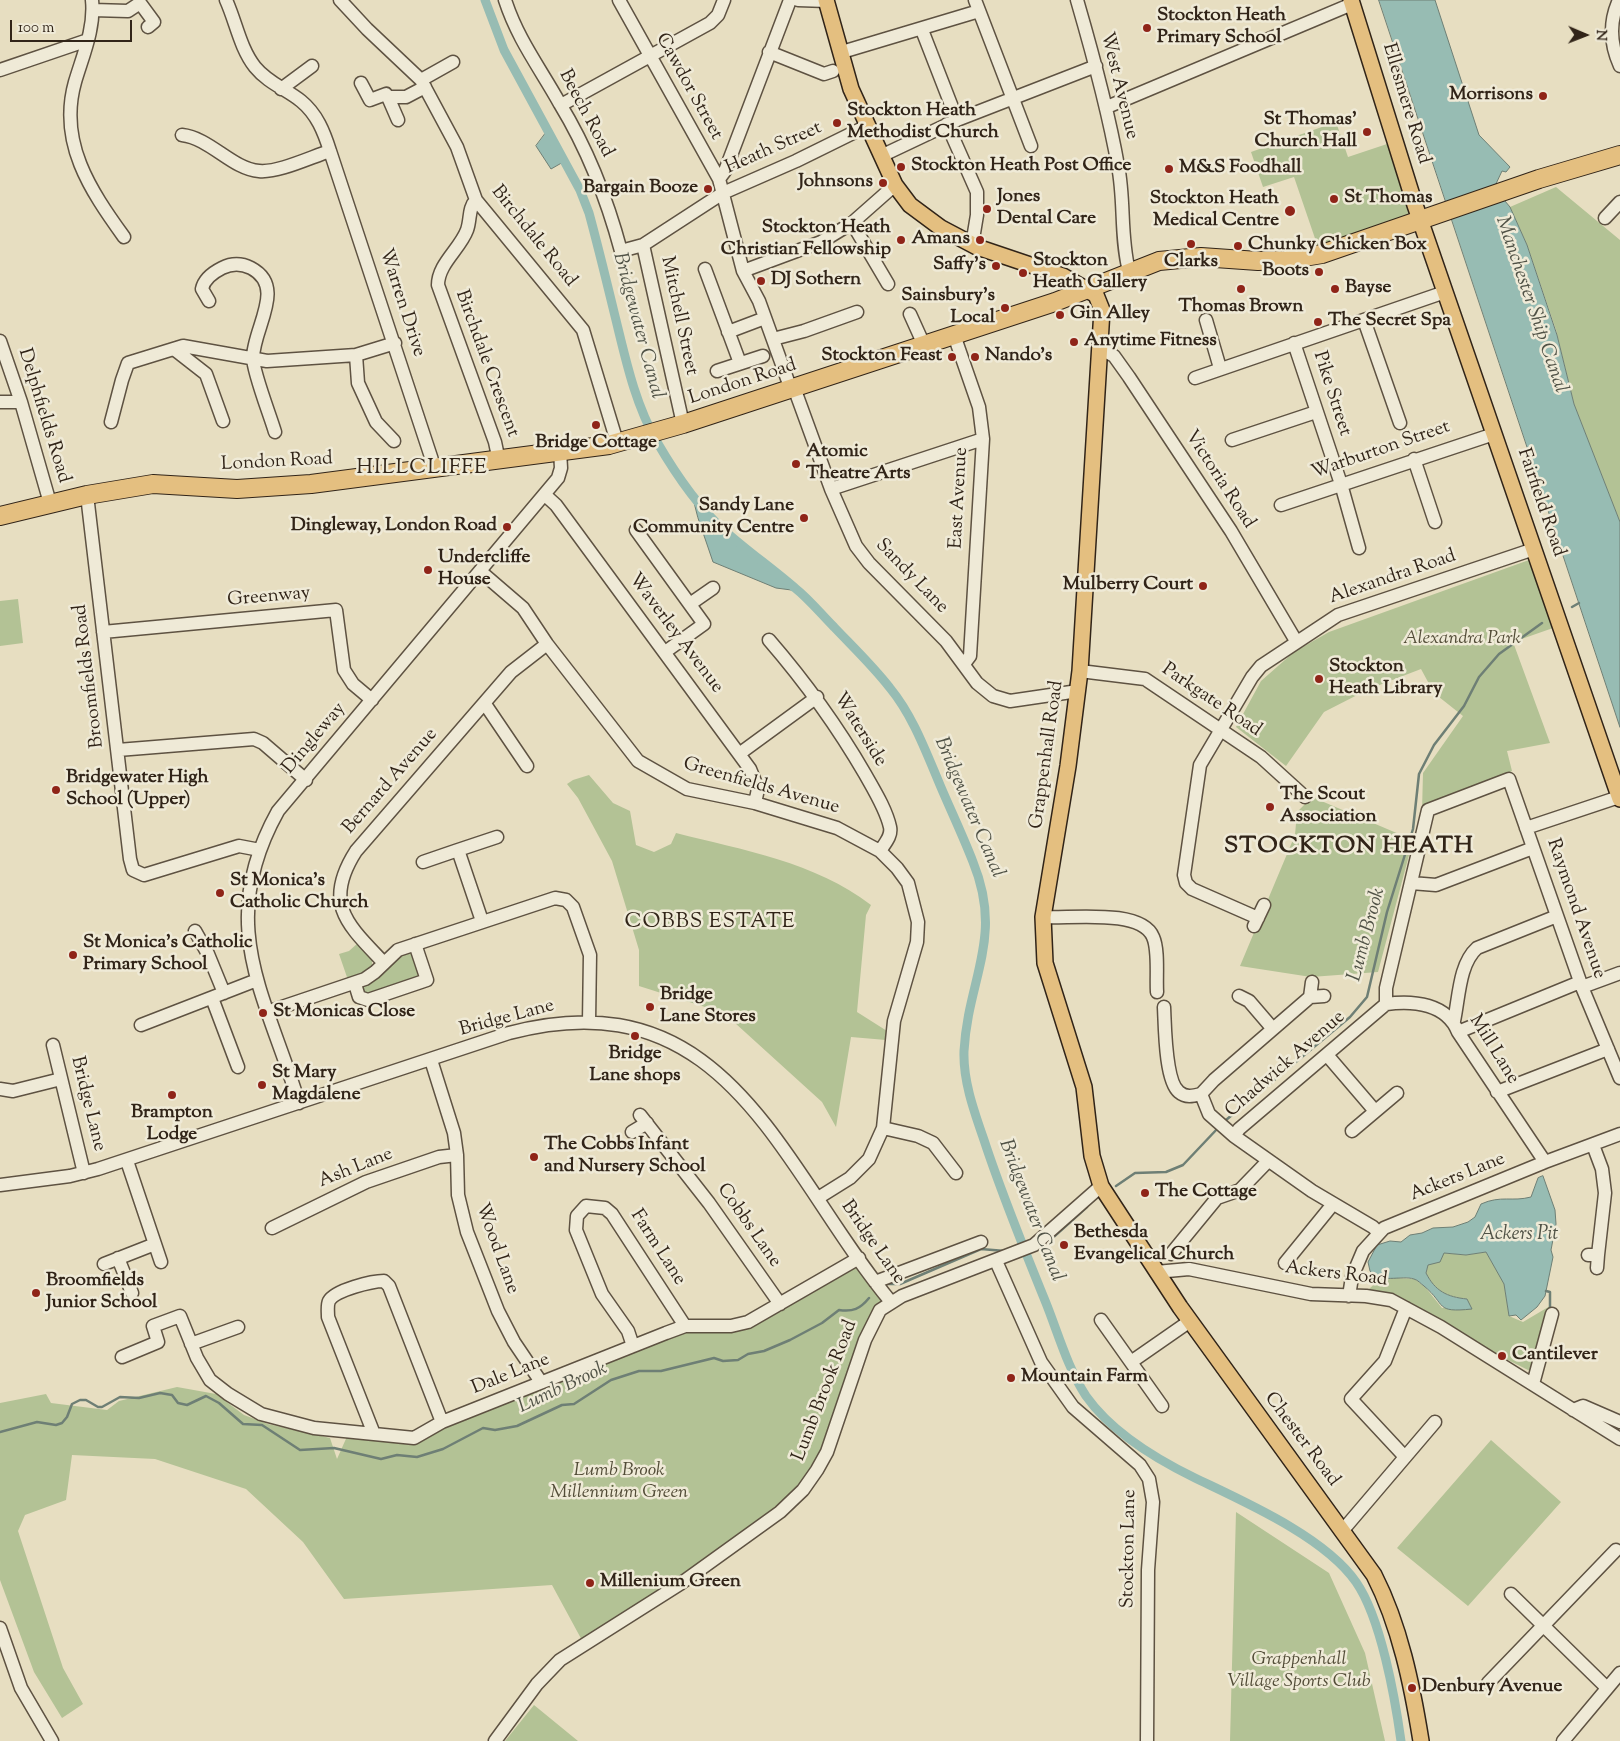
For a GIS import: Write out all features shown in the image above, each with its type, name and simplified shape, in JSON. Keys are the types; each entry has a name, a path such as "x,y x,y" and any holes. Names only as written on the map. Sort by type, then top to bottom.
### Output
{"highway":[{"name":"London Road","path":"0,516 87,495 153,484 250,489 311,484 435,469 617,442 683,424 954,335 1087,290 1145,264 1177,258 1200,257 1258,261 1298,258 1345,247 1546,176 1620,155"}],"main road":[{"path":"826,1 851,89 881,156 904,199 926,218 972,245 1063,276 1087,290"},
{"name":"Ellesmere Road","path":"1352,2 1420,220"},
{"name":"Fairfield Road","path":"1420,220 1620,798"},
{"name":"Grappenhall Road","path":"1087,290 1086,299 1100,320 1101,349 1080,671 1043,917 1044,963 1084,1087 1092,1156 1101,1186"},
{"name":"Chester Road","path":"1101,1186 1190,1321 1374,1575 1384,1595 1407,1671 1421,1741"}],"street":[{"name":"Warren Drive","path":"226,0 250,61 263,76 302,102 311,111 323,129 435,469"},
{"name":"Birchdale Road","path":"340,0 423,84 457,147 476,200 583,330 617,442"},
{"name":"Beech Road","path":"505,0 514,28 561,105 601,186 621,252"},
{"name":"Cawdor Street","path":"619,0 718,179 743,271"},
{"path":"561,105 710,23 718,14 724,0"},
{"path":"718,179 725,170 790,0"},
{"path":"798,0 826,1"},
{"name":"West Avenue","path":"1077,0 1107,107 1120,175 1122,236 1129,271"},
{"path":"1619,0 1613,18 1612,34 1614,51 1620,66"},
{"path":"1107,107 1352,2"},
{"path":"123,240 92,192 79,164 73,143 71,104 88,40 93,5 128,11 140,4 154,22 148,27"},
{"path":"842,52 922,30 977,6 1031,146"},
{"path":"922,30 977,192 977,214 972,245"},
{"path":"0,70 88,40"},
{"path":"769,52 824,74 833,71"},
{"path":"361,83 370,100 386,94 388,97 406,97 453,62"},
{"path":"281,89 312,66"},
{"path":"881,156 952,122 1012,97 1096,66"},
{"path":"388,97 398,120"},
{"name":"Heath Street","path":"621,252 643,245 723,192 796,161 867,126"},
{"path":"182,135 193,136 248,168 258,171 274,169 330,151"},
{"path":"743,271 821,242 852,223 895,185"},
{"name":"Birchdale Crescent","path":"476,200 471,205 467,230 441,271 438,285 495,442 499,460"},
{"path":"1605,218 1620,202"},
{"path":"852,223 888,284"},
{"name":"Mitchell Street","path":"643,245 683,424"},
{"path":"208,301 202,290 204,281 214,272 228,265 241,264 263,277 268,288 267,303 255,344 253,360 275,432"},
{"path":"705,270 740,363"},
{"name":"Sandy Lane","path":"743,271 765,318 850,536 862,555 926,619 985,691 1001,700 1024,700 1078,692"},
{"path":"1195,378 1445,292"},
{"path":"773,338 804,332 857,312"},
{"path":"910,314 924,345"},
{"path":"728,332 765,318"},
{"path":"1206,320 1220,368"},
{"path":"1364,320 1400,423"},
{"name":"East Avenue","path":"954,335 979,407 982,439 970,656 964,664"},
{"name":"Delphfields Road","path":"0,341 21,402 50,503"},
{"path":"111,422 128,363 183,346 267,361 356,355 394,343"},
{"name":"Pike Street","path":"1294,343 1341,484 1359,548"},
{"path":"174,349 206,374 223,421"},
{"name":"Victoria Road","path":"1101,349 1114,356 1129,377 1231,531 1296,641"},
{"path":"356,355 358,383 376,422 394,441"},
{"path":"717,371 763,356"},
{"path":"0,402 21,402"},
{"path":"1232,440 1316,412"},
{"name":"Warburton Street","path":"1281,505 1414,459 1494,434"},
{"path":"831,489 982,439"},
{"name":"Dingleway","path":"298,1103 257,980 247,929 249,892 260,850 278,811 558,478 561,468 560,451"},
{"path":"1414,459 1435,522"},
{"name":"Broomfields Road","path":"87,495 130,858 136,873 150,874 239,846 260,850"},
{"name":"Waverley Avenue","path":"545,495 556,505 739,754 756,781 755,803"},
{"path":"636,530 704,624 665,652"},
{"name":"Alexandra Road","path":"1264,905 1256,922 1192,888 1186,883 1184,876 1200,765 1261,666 1296,641 1345,612 1534,549"},
{"name":"Greenfields Avenue","path":"480,571 523,608 546,644 638,761 687,789 755,803 837,828 880,850 908,883 918,922 917,942 894,1021 883,1128 869,1159 850,1178 818,1198"},
{"path":"690,604 713,588"},
{"name":"Greenway","path":"104,632 336,610 344,670 353,684 372,700"},
{"name":"Waterside","path":"769,640 817,697 844,737 890,827 890,836 880,850"},
{"name":"Bernard Avenue","path":"384,963 350,928 341,908 340,886 345,869 356,851 511,672 546,644"},
{"name":"Parkgate Road","path":"1080,671 1145,679 1261,757 1305,797"},
{"path":"739,754 817,697"},
{"path":"485,704 527,766"},
{"path":"118,750 244,738 263,743 306,780"},
{"name":"Raymond Avenue","path":"1411,882 1428,810 1509,779 1581,985 1620,1078"},
{"path":"1526,828 1620,798"},
{"path":"423,862 497,837"},
{"path":"1386,1004 1386,988 1411,882 1436,885 1533,848"},
{"path":"458,850 482,922"},
{"path":"267,1012 355,984 375,972 398,950 555,898 566,900 573,907 590,955 589,1022"},
{"path":"1043,917 1104,916 1118,918 1148,930 1155,941 1157,992"},
{"path":"1557,916 1477,948 1470,954 1465,966 1456,1026 1620,973"},
{"path":"195,931 208,954 238,1067"},
{"path":"355,984 359,997 368,1000 427,980 415,944"},
{"path":"141,1024 257,980"},
{"path":"1310,997 1312,982"},
{"path":"1239,996 1249,1001 1273,1029"},
{"path":"1164,1007 1170,1080 1177,1091 1185,1096 1202,1094 1214,1080 1310,997 1324,996"},
{"name":"Mill Lane","path":"1386,1004 1432,1006 1444,1012 1456,1026 1497,1092 1545,1162"},
{"name":"Chadwick Avenue","path":"1234,1136 1238,1129 1386,1004"},
{"name":"Bridge Lane","path":"0,1185 35,1182 84,1173 127,1161 530,1028 561,1022 589,1022 626,1027 658,1037 683,1049 720,1074 764,1120 891,1302"},
{"name":"Bridge Lane","path":"53,1045 84,1173"},
{"path":"1497,1092 1608,1049"},
{"path":"1327,1055 1375,1111"},
{"name":"Wood Lane","path":"431,1060 454,1133 457,1155 458,1195 473,1250 498,1311 514,1342 541,1382"},
{"path":"0,1089 13,1090 61,1079"},
{"path":"1352,1131 1397,1093"},
{"path":"1202,1094 1209,1114 1234,1136 1268,1161 1378,1232"},
{"name":"Cobbs Lane","path":"632,1132 644,1119 709,1203 780,1304"},
{"path":"883,1128 918,1136 934,1143 956,1173"},
{"name":"Ackers Lane","path":"1349,1296 1352,1277 1363,1251 1378,1232 1400,1221 1422,1214 1545,1162 1620,1134"},
{"path":"1593,1145 1602,1169 1605,1193 1595,1259"},
{"name":"Ash Lane","path":"272,1228 366,1182 439,1158 457,1155"},
{"path":"127,1161 161,1262"},
{"path":"1171,1254 1217,1198 1240,1190 1268,1161"},
{"name":"Lumb Brook Road","path":"495,1741 537,1684 560,1660 688,1578 780,1512 803,1490 818,1470 833,1437 872,1323 880,1310 891,1302 1039,1242 1101,1186"},
{"path":"1285,1263 1333,1204"},
{"name":"Farm Lane","path":"633,1346 628,1331 602,1294 576,1230 577,1216 586,1206 604,1208 612,1214 685,1326"},
{"path":"876,1282 981,1242"},
{"path":"104,1264 155,1244"},
{"path":"118,1258 132,1293"},
{"name":"Dale Lane","path":"122,1357 158,1342 153,1326 180,1316 202,1369 214,1384 261,1414 314,1428 414,1438 442,1422 685,1326 740,1325 859,1258"},
{"name":"Stockton Lane","path":"996,1261 1041,1362 1073,1407 1140,1465 1150,1479 1153,1502 1148,1570 1147,1741"},
{"name":"Ackers Road","path":"1156,1272 1189,1269 1311,1294 1378,1298 1406,1308 1620,1439"},
{"path":"374,1434 328,1316 328,1302 334,1296 373,1280 384,1281 390,1286 442,1422"},
{"path":"1405,1457 1352,1400 1384,1360 1406,1308"},
{"path":"1533,1384 1552,1314"},
{"path":"1100,1320 1162,1406"},
{"path":"1131,1362 1190,1321"},
{"path":"191,1344 238,1327"},
{"name":"Ackers Road","path":"1573,1410 1583,1406 1618,1414"},
{"path":"1343,1530 1435,1422"},
{"path":"1488,1683 1615,1549"},
{"path":"1511,1594 1606,1687"},
{"path":"0,1628 21,1688 52,1741"},
{"path":"1563,1741 1620,1672"}],"green space":[{"path":"1336,122 1348,157 1390,143 1416,219 1320,253 1294,177 1263,187 1251,152"},
{"path":"1556,187 1620,240 1620,522 1574,404 1556,330 1527,245 1510,207"},
{"name":"Alexandra Park","path":"1529,560 1553,628 1513,642 1550,743 1507,751 1512,771 1422,811 1423,773 1463,716 1434,693 1421,669 1369,689 1324,712 1286,766 1236,727 1261,681 1294,652 1329,632"},
{"path":"18,599 23,643 0,646 0,601"},
{"path":"589,775 613,803 630,811 636,845 654,852 671,844 676,833 727,845 778,859 826,878 849,890 871,905 866,915 857,1012 887,1031 886,1040 851,1037 836,1127 822,1102 724,1013 639,986 639,950 612,861 578,798 567,784"},
{"path":"1312,797 1413,840 1378,972 1311,977 1240,966 1295,835 1297,812"},
{"path":"358,943 372,957 372,965 365,972 348,980 339,954 349,951"},
{"path":"410,950 420,976 366,995 360,987"},
{"path":"1486,1252 1504,1283 1509,1316 1523,1322 1550,1306 1532,1372 1368,1290 1382,1277 1415,1279 1426,1288 1442,1308 1471,1309 1467,1299 1448,1295 1433,1284 1426,1273 1428,1265 1444,1253 1466,1255"},
{"name":"Lumb Brook Millennium Green","path":"859,1258 891,1302 861,1355 832,1436 790,1503 584,1644 552,1585 344,1599 303,1542 246,1489 155,1459 72,1455 66,1500 25,1515 18,1531 63,1668 83,1704 62,1718 34,1672 0,1580 0,1403 46,1394 51,1403 107,1410 119,1401 177,1387 216,1394 244,1415 268,1424 330,1438 337,1459 349,1432 414,1438 666,1333 731,1326"},
{"path":"1491,1440 1561,1502 1468,1606 1397,1548"},
{"name":"Grappenhall Village Sports Club","path":"1236,1512 1329,1573 1365,1653 1385,1741 1230,1741"},
{"path":"534,1705 578,1741 505,1741"}],"water":[{"name":"Manchester Ship Canal","path":"1379,0 1435,0 1479,135 1510,167 1506,172 1502,171 1494,188 1510,207 1527,245 1557,335 1574,404 1620,522 1620,727"},
{"path":"548,130 565,161 551,169 536,146"},
{"path":"692,494 721,527 799,591 776,588 713,562"},
{"name":"Ackers Pit","path":"1543,1176 1555,1210 1556,1224 1551,1250 1553,1257 1545,1296 1537,1307 1521,1320 1516,1315 1509,1316 1504,1284 1486,1252 1466,1255 1444,1253 1440,1262 1428,1265 1426,1273 1438,1289 1453,1297 1467,1299 1472,1309 1452,1310 1446,1308 1415,1280 1379,1277 1370,1271 1368,1262 1377,1245 1390,1241 1401,1242 1410,1235 1422,1233 1433,1228 1453,1227 1468,1222 1475,1217 1481,1204 1488,1201 1531,1197 1538,1178"}],"waterway":[{"name":"Bridgewater Canal","path":"485,0 504,50 580,190 589,213 636,395 657,442 687,489 714,521 805,597 870,664 890,688 906,710 961,833 982,889 985,913 985,936 982,958 971,1001 964,1051 967,1085 1006,1202 1074,1374 1086,1396 1097,1409 1109,1422 1136,1444 1180,1471 1283,1522 1325,1550 1342,1566 1356,1582 1373,1616 1391,1681 1401,1741"},
{"name":"Lumb Brook","path":"1572,607 1579,603"},
{"name":"Lumb Brook","path":"1226,1120 1350,1017 1367,997 1387,912 1413,829 1419,774 1434,745 1464,706 1479,677 1499,654 1542,623"},
{"name":"Lumb Brook","path":"1116,1186 1135,1173 1166,1172 1183,1165 1218,1128"},
{"path":"1048,1242 1087,1207"},
{"name":"Lumb Brook","path":"887,1284 900,1284 981,1249 1005,1251"},
{"path":"1546,1291 1550,1292 1550,1311"},
{"name":"Lumb Brook","path":"0,1432 37,1422 56,1425 62,1423 67,1417 72,1404 80,1400 86,1400 98,1407 102,1407 120,1397 139,1398 160,1393 172,1395 178,1403 187,1405 206,1396 219,1403 243,1424 262,1425 300,1450 334,1448 381,1459 397,1455 417,1457 443,1449 483,1428 495,1430 517,1426 562,1405 574,1404 611,1380 639,1371 661,1371 714,1358 723,1361 738,1360 748,1354 764,1351 822,1323 839,1310 848,1311 856,1309 869,1298"}],"place":[{"name":"Stockton Heath Primary School","path":"1147,28"},
{"name":"Morrisons","path":"1543,96"},
{"name":"Stockton Heath Methodist Church","path":"837,123"},
{"name":"St Thomas' Church Hall","path":"1367,132"},
{"name":"Stockton Heath Post Office","path":"901,167"},
{"name":"M&S Foodhall","path":"1169,169"},
{"name":"Johnsons","path":"883,183"},
{"name":"Bargain Booze","path":"708,189"},
{"name":"St Thomas","path":"1334,199"},
{"name":"Jones Dental Care","path":"987,209"},
{"name":"Stockton Heath Medical Centre","path":"1290,211"},
{"name":"Stockton Heath Christian Fellowship","path":"901,240"},
{"name":"Amans","path":"980,240"},
{"name":"Clarks","path":"1191,244"},
{"name":"Chunky Chicken Box","path":"1238,246"},
{"name":"Saffy's","path":"996,266"},
{"name":"Boots","path":"1319,272"},
{"name":"Stockton Heath Gallery","path":"1023,273"},
{"name":"DJ Sothern","path":"761,281"},
{"name":"Thomas Brown","path":"1241,289"},
{"name":"Bayse","path":"1335,289"},
{"name":"Sainsbury's Local","path":"1005,308"},
{"name":"Gin Alley","path":"1060,315"},
{"name":"The Secret Spa","path":"1318,322"},
{"name":"Anytime Fitness","path":"1074,342"},
{"name":"Stockton Feast","path":"952,357"},
{"name":"Nando's","path":"975,357"},
{"name":"Bridge Cottage","path":"596,425"},
{"name":"Atomic Theatre Arts","path":"796,464"},
{"name":"Sandy Lane Community Centre","path":"804,518"},
{"name":"Dingleway, London Road","path":"507,527"},
{"name":"Undercliffe House","path":"428,570"},
{"name":"Mulberry Court","path":"1203,586"},
{"name":"Stockton Heath Library","path":"1319,679"},
{"name":"Bridgewater High School (Upper)","path":"56,790"},
{"name":"The Scout Association","path":"1270,807"},
{"name":"St Monica's Catholic Church","path":"220,893"},
{"name":"St Monica's Catholic Primary School","path":"73,955"},
{"name":"Bridge Lane Stores","path":"650,1007"},
{"name":"St Monicas Close","path":"263,1013"},
{"name":"Bridge Lane shops","path":"635,1036"},
{"name":"St Mary Magdalene","path":"262,1085"},
{"name":"Brampton Lodge","path":"172,1095"},
{"name":"The Cobbs Infant and Nursery School","path":"534,1157"},
{"name":"The Cottage","path":"1145,1193"},
{"name":"Bethesda Evangelical Church","path":"1064,1245"},
{"name":"Broomfields Junior School","path":"36,1293"},
{"name":"Cantilever","path":"1502,1356"},
{"name":"Mountain Farm","path":"1011,1378"},
{"name":"Millenium Green","path":"590,1583"},
{"name":"Denbury Avenue","path":"1412,1688"}],"district":[{"name":"HILLCLIFFE","path":"422,469"},
{"name":"STOCKTON HEATH","path":"1349,848"},
{"name":"COBBS ESTATE","path":"710,923"}]}
